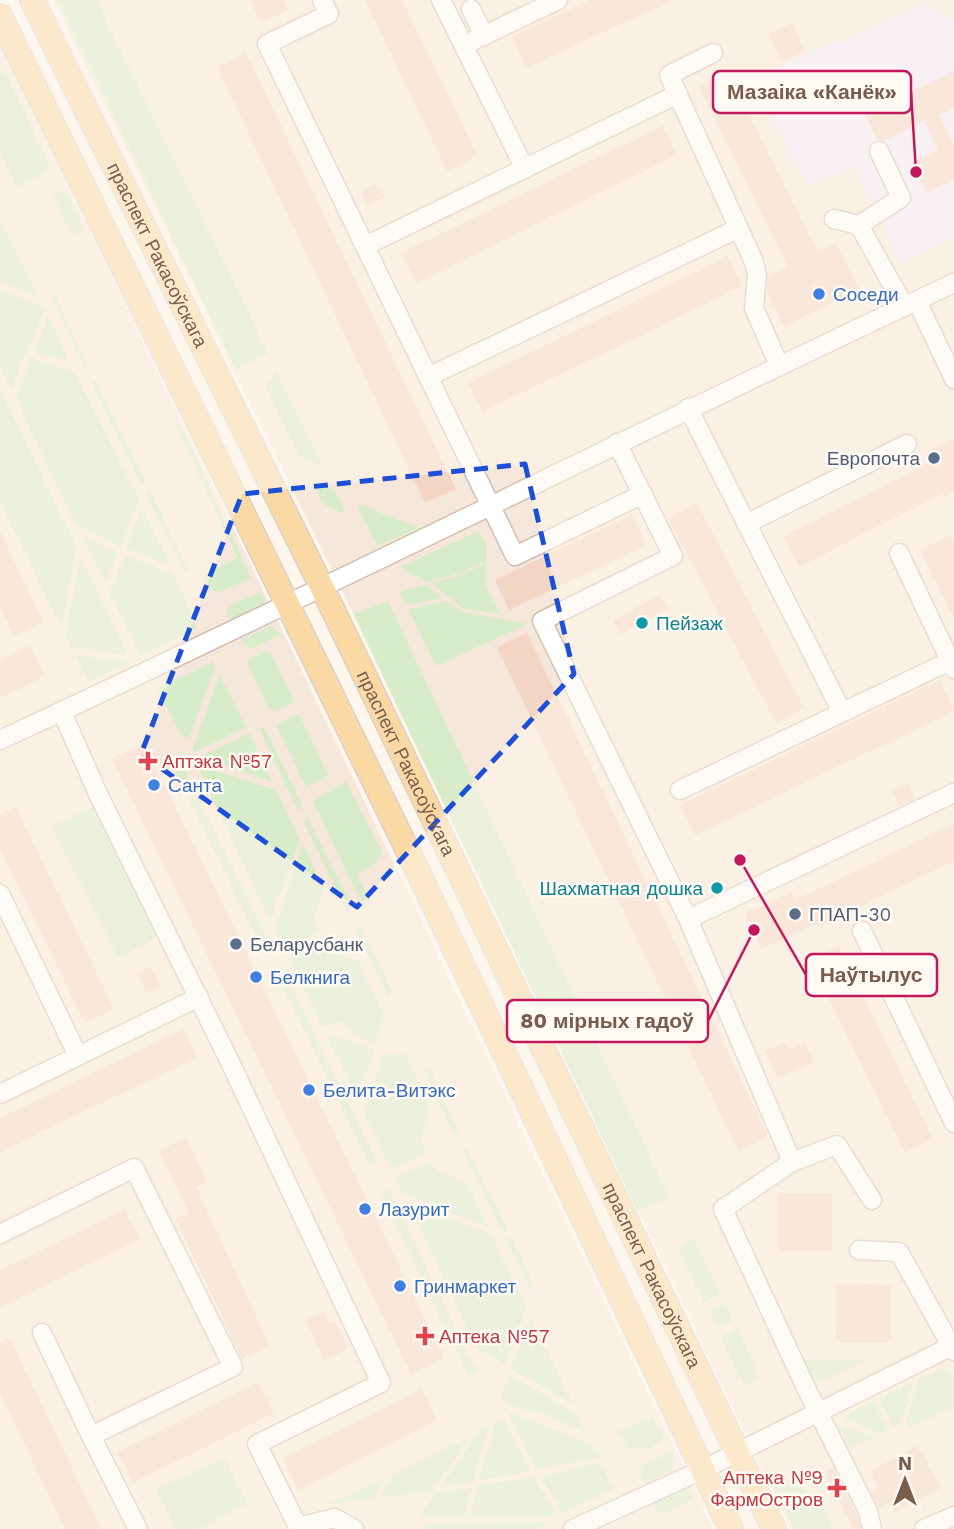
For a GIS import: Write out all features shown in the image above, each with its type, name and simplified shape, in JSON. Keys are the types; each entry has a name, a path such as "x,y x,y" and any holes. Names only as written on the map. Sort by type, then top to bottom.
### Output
{"main road":[{"name":"праспект Ракасоўскага","path":"32,0 322,588 774,1529"},
{"name":"праспект Ракасоўскага","path":"0,16 140,299 731,1529"},
{"path":"140,299 171,284"}],"lane":[{"path":"323,0 329,14 267,44 515,556 643,494"},
{"path":"442,0 525,169"},
{"path":"464,45 558,0"},
{"path":"471,9 484,36"},
{"path":"713,53 669,75 757,269 754,308 779,365"},
{"path":"365,246 678,94"},
{"path":"859,225 901,198 879,151"},
{"path":"834,219 859,225 911,303 954,379"},
{"path":"428,377 739,228"},
{"path":"0,740 491,507 688,408 954,283"},
{"path":"688,408 842,712"},
{"path":"617,443 673,556 542,621 688,919 792,1162"},
{"path":"746,524 907,444"},
{"path":"680,790 842,712 952,665 899,553"},
{"path":"62,712 98,794 199,998 381,1383 257,1444 295,1528 335,1518 354,1529"},
{"path":"688,919 954,793"},
{"path":"0,894 78,1056"},
{"path":"862,931 954,1123"},
{"path":"0,1094 199,998"},
{"path":"872,1200 837,1145 792,1162 723,1209 837,1452 868,1511 872,1529"},
{"path":"0,1234 134,1168 233,1367 91,1436"},
{"path":"573,1529 953,1348 899,1252 859,1250"},
{"path":"42,1334 138,1529"},
{"path":"924,1529 954,1517"}],"highlighted area":[{"path":"525,464 574,674 357,907 141,754 242,494"}],"shaded area":[{"path":"53,0 954,0 954,1529 791,1529 338,582"},
{"path":"925,3 954,22 954,238 901,264 854,166 807,187 751,79"},
{"path":"0,46 260,584 713,1529 0,1529"}],"green space":[{"path":"58,0 96,0 268,353 236,369"},
{"path":"4,71 48,161 46,173 17,187 0,152 0,73"},
{"path":"57,192 68,194 84,230 72,235 53,196"},
{"path":"0,219 37,295 0,282"},
{"path":"0,290 46,308 11,389 0,366"},
{"path":"55,296 91,371 86,369 53,302"},
{"path":"48,316 69,361 34,352"},
{"path":"30,358 74,372 139,499 121,546 75,524 16,399"},
{"path":"276,371 322,465 299,456 266,387"},
{"path":"91,381 96,382 145,479 142,486"},
{"path":"0,390 76,546 62,629 0,502"},
{"path":"180,423 251,578 220,592 210,590 203,575 238,558 175,425"},
{"path":"315,481 335,490 346,514 323,504 312,483"},
{"path":"149,488 189,573 183,571 146,496"},
{"path":"357,505 364,506 419,528 377,546"},
{"path":"141,510 169,562 166,564 126,548"},
{"path":"476,532 480,533 487,545 486,561 464,572 426,582 400,567"},
{"path":"82,536 118,553 106,584"},
{"path":"125,555 174,574 197,628 141,656 109,593"},
{"path":"80,556 126,651 124,655 71,647 66,635"},
{"path":"486,563 486,587 501,614 464,609 431,583 464,574"},
{"path":"426,585 443,598 406,605 400,592"},
{"path":"261,591 265,601 262,609 232,625 226,613 229,606"},
{"path":"446,601 464,612 528,624 436,666 408,609"},
{"path":"382,602 389,603 669,1197 637,1211 354,615"},
{"path":"271,626 282,634 250,649 241,640"},
{"path":"266,651 270,652 293,698 292,703 275,711 270,710 247,663 248,659"},
{"path":"75,655 130,663 89,682"},
{"path":"213,662 215,667 189,738 182,737 157,688"},
{"path":"220,675 246,727 194,752 193,748"},
{"path":"299,714 329,776 306,787 276,724"},
{"path":"264,727 302,805 300,810 259,728"},
{"path":"249,733 272,782 199,757"},
{"path":"202,767 276,790 300,840 270,921 200,771"},
{"path":"184,769 270,943 261,947 176,773"},
{"path":"346,781 382,852 376,863 357,874 371,902 364,909 313,801"},
{"path":"93,806 159,937 118,958 52,827"},
{"path":"307,816 352,907 347,912 304,822"},
{"path":"303,844 324,889 313,919 319,932 284,949 275,929"},
{"path":"361,927 392,991 388,997 355,929"},
{"path":"323,942 329,953 358,961 384,1015 375,1043 352,1035 345,1022 322,1026 289,958"},
{"path":"283,970 378,1164 371,1167 276,974"},
{"path":"326,1034 370,1047 375,1052 357,1098"},
{"path":"384,1054 405,1054 430,1107 421,1139 426,1153 391,1169 364,1114"},
{"path":"423,1068 431,1071 459,1132 454,1135"},
{"path":"467,1148 509,1233 501,1231 463,1150"},
{"path":"429,1162 435,1170 466,1182 488,1227 402,1193 395,1178"},
{"path":"389,1189 455,1327 446,1331 381,1193"},
{"path":"408,1203 490,1233 526,1307 505,1365 477,1348"},
{"path":"504,1237 513,1240 533,1283 531,1291"},
{"path":"694,1239 720,1294 704,1302 679,1251 681,1246"},
{"path":"724,1303 733,1321 719,1327 710,1314 711,1309"},
{"path":"530,1317 573,1404 511,1369"},
{"path":"737,1328 760,1377 748,1384 743,1383 722,1340 724,1335"},
{"path":"460,1338 478,1372 469,1377 452,1342"},
{"path":"872,1359 814,1384 808,1381 799,1360"},
{"path":"947,1369 954,1378 954,1407 909,1428 906,1423 919,1378"},
{"path":"508,1374 576,1414 585,1432 537,1410 527,1410 504,1400 501,1397"},
{"path":"914,1382 901,1424 893,1427 879,1398"},
{"path":"873,1401 888,1428 882,1434 845,1419 849,1413"},
{"path":"508,1412 593,1445 600,1457 537,1469"},
{"path":"653,1417 664,1439 647,1449 627,1448 618,1432"},
{"path":"505,1420 530,1471 479,1480 495,1424"},
{"path":"489,1426 473,1481 441,1487 480,1430"},
{"path":"839,1426 876,1437 849,1448"},
{"path":"470,1437 434,1489 380,1498 392,1476"},
{"path":"672,1451 675,1460 672,1470 646,1484 640,1472 641,1466"},
{"path":"225,1458 247,1504 198,1529 176,1529 156,1489"},
{"path":"600,1463 614,1489 562,1513 541,1477"},
{"path":"533,1477 555,1511 553,1516 471,1516 477,1486"},
{"path":"781,1477 818,1497 833,1529 794,1529 771,1481"},
{"path":"384,1480 374,1499 328,1504"},
{"path":"472,1488 464,1516 420,1517 436,1493"},
{"path":"681,1488 688,1490 694,1499 661,1515 651,1500"},
{"path":"552,1522 537,1529 426,1529 424,1524"}],"building":[{"path":"250,0 283,0 288,10 261,23"},
{"path":"365,0 402,0 478,156 447,171"},
{"path":"590,0 672,0 527,68 512,37"},
{"path":"792,23 805,51 782,62 768,34"},
{"path":"246,53 456,489 425,503 217,67"},
{"path":"954,71 954,108 939,115 954,145 954,180 926,193 911,163 938,150 924,121 883,141 877,140 865,114"},
{"path":"728,73 818,252 836,243 859,289 784,327 767,292 768,277 788,267 699,87"},
{"path":"663,126 677,155 416,283 401,253"},
{"path":"377,184 384,197 367,205 361,191"},
{"path":"728,256 742,286 482,412 468,383"},
{"path":"954,438 954,491 944,496 943,493 799,567 784,537 929,463 924,453"},
{"path":"697,503 804,708 776,723 668,518"},
{"path":"632,515 646,545 509,610 495,580"},
{"path":"0,531 43,622 14,636 0,607"},
{"path":"950,535 954,544 954,619 920,550"},
{"path":"660,595 668,609 620,634 613,620"},
{"path":"527,633 768,1136 738,1151 497,647"},
{"path":"30,646 45,676 0,698 0,661"},
{"path":"940,680 954,711 695,835 680,805"},
{"path":"144,743 444,1358 411,1374 112,759"},
{"path":"907,784 915,799 899,806 892,791"},
{"path":"16,807 114,1009 85,1023 0,849 0,815"},
{"path":"954,824 954,861 820,926 819,923 761,949 745,913 792,892 795,900"},
{"path":"839,946 933,1139 905,1153 810,960"},
{"path":"151,967 161,987 147,993 137,973"},
{"path":"184,1029 197,1057 0,1152 0,1118"},
{"path":"785,1042 789,1049 805,1042 814,1062 777,1078 765,1051"},
{"path":"186,1137 207,1182 196,1187 270,1346 242,1359 176,1219 189,1213 159,1151"},
{"path":"778,1194 832,1194 832,1251 778,1251"},
{"path":"125,1210 140,1239 0,1307 0,1270"},
{"path":"837,1284 891,1285 891,1342 836,1342"},
{"path":"324,1312 329,1323 335,1321 348,1349 324,1360 306,1320"},
{"path":"10,1338 102,1529 65,1529 0,1393 0,1343"},
{"path":"258,1382 274,1413 133,1483 117,1452"},
{"path":"422,1389 437,1420 298,1490 283,1458"},
{"path":"918,1446 941,1488 893,1513 889,1503 879,1508 871,1492 878,1488 870,1471"},
{"path":"833,1467 857,1515 860,1529 853,1529 825,1472"}],"place":[{"name":"Мазаіка «Канёк»","path":"916,172"},
{"name":"Соседи","path":"819,294"},
{"name":"Европочта","path":"934,458"},
{"name":"Пейзаж","path":"642,623"},
{"name":"Аптэка №57","path":"148,761"},
{"name":"Санта","path":"154,785"},
{"name":"Наўтылус","path":"740,860"},
{"name":"Шахматная дошка","path":"717,888"},
{"name":"ГПАП-30","path":"795,914"},
{"name":"80 мірных гадоў","path":"754,930"},
{"name":"Беларусбанк","path":"236,944"},
{"name":"Белкнига","path":"256,977"},
{"name":"Белита-Витэкс","path":"309,1090"},
{"name":"Лазурит","path":"365,1209"},
{"name":"Гринмаркет","path":"400,1286"},
{"name":"Аптека №57","path":"425,1336"},
{"name":"Аптека №9 ФармОстров","path":"837,1488"}]}
